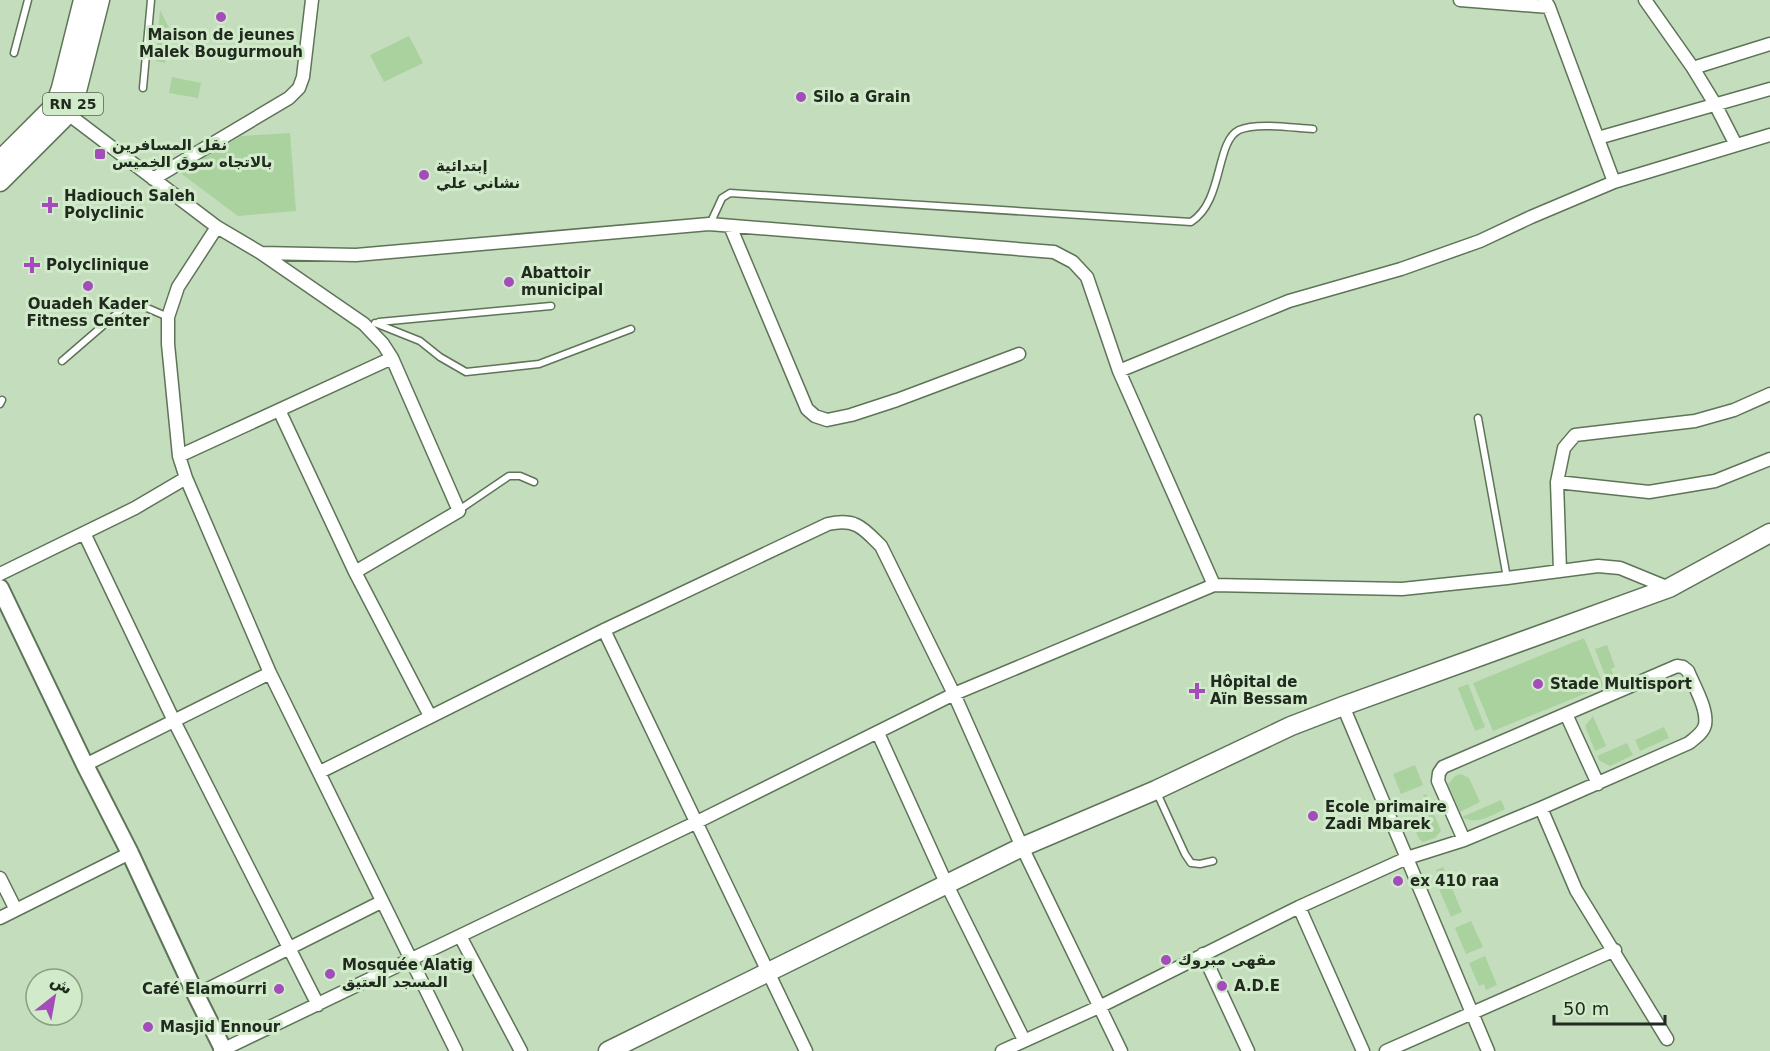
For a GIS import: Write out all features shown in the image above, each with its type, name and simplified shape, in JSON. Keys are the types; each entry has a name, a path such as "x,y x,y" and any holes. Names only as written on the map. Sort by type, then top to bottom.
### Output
{"main road":[{"name":"RN 25","path":"0,182 62,110 61,88 83,0"},
{"name":"RN 25","path":"0,159 75,99 100,0"},
{"path":"608,1051 1022,847 1156,790 1291,726 1669,588 1770,533"},
{"path":"0,588 130,853 222,1051"}],"street":[{"path":"153,179 289,98 299,88 303,77 312,0"},
{"path":"1460,0 1547,3 1614,182"},
{"path":"1645,0 1693,68 1736,145"},
{"path":"1693,68 1770,44"},
{"path":"1598,138 1770,89"},
{"path":"62,110 217,227 370,324 392,358 459,511 356,572"},
{"path":"1119,371 1289,301 1401,269 1480,241 1614,182 1770,135"},
{"path":"261,253 356,255 710,224 1054,252 1073,262 1087,277 1119,371 1214,585"},
{"path":"730,226 807,410 815,416 828,420 851,415 1019,354"},
{"path":"217,227 178,287 168,317 168,344 179,456 186,478 270,674 456,1051"},
{"path":"179,456 392,358"},
{"path":"1560,571 1557,482 1564,447 1575,435 1695,421 1734,410 1770,394"},
{"path":"279,410 356,572 430,716"},
{"path":"1557,482 1649,492 1715,481 1770,459"},
{"path":"0,573 135,508 186,478"},
{"path":"320,772 604,630 828,524 842,521 853,522 864,529 881,546 954,694 1022,847 1101,1005 1121,1051"},
{"path":"84,533 174,721 318,1005"},
{"path":"222,1051 697,822 954,694 1214,585 1402,589 1598,566 1620,568 1669,588"},
{"path":"604,630 806,1051"},
{"path":"1002,1051 1299,907 1407,858 1464,840 1689,743 1699,736 1705,726 1704,713 1688,671 1677,666 1443,767 1438,781 1464,840"},
{"path":"85,765 270,674"},
{"path":"1343,706 1488,1051"},
{"path":"1566,714 1598,783"},
{"path":"878,733 947,885 1024,1040"},
{"path":"1541,808 1576,890 1615,950 1667,1039"},
{"path":"0,918 130,853"},
{"path":"0,878 16,910"},
{"path":"196,995 381,902"},
{"path":"1299,907 1363,1051"},
{"path":"460,936 522,1051"},
{"path":"1386,1051 1615,950"},
{"path":"1203,954 1248,1051"}],"lane":[{"path":"14,53 28,0"},
{"path":"143,88 151,0"},
{"path":"710,224 722,198 730,193 1191,222 1201,216 1209,204 1228,141 1238,131 1257,126 1313,129"},
{"path":"62,361 128,304 138,304 168,317"},
{"path":"370,324 551,306"},
{"path":"370,324 420,341 440,357 466,372 546,362 632,329"},
{"path":"1478,418 1507,578"},
{"path":"459,511 509,476 519,476 534,482"},
{"path":"1156,790 1191,863 1200,864 1213,861"}],"green space":[{"path":"160,10 172,34 165,63 156,61"},
{"path":"409,36 423,63 384,82 370,55"},
{"path":"172,77 201,83 198,98 169,93"},
{"path":"290,133 296,211 238,216 179,172 241,136"},
{"name":"Stade Multisport","path":"1584,638 1604,686 1493,731 1473,683"},
{"path":"1607,645 1615,667 1611,669 1616,680 1608,683 1595,649"},
{"path":"1468,684 1485,727 1475,731 1458,688"},
{"path":"1593,716 1606,746 1595,751 1585,726"},
{"path":"1664,727 1669,738 1640,751 1635,740"},
{"path":"1627,743 1633,755 1610,766 1600,761 1597,756"},
{"path":"1415,765 1423,785 1401,794 1393,774"},
{"path":"1461,774 1469,778 1480,802 1460,812 1448,784 1455,776"},
{"path":"1426,794 1441,831 1435,838 1423,842 1415,830 1431,822 1423,796"},
{"path":"1501,800 1505,809 1489,817 1473,820 1462,817"},
{"path":"1443,867 1462,912 1451,917 1439,889 1443,887 1436,870"},
{"path":"1471,921 1483,947 1466,954 1455,928"},
{"path":"1485,956 1497,985 1486,990 1484,984 1479,986 1469,963"}],"place":[{"name":"Maison de jeunes Malek Bougurmouh","path":"221,17"},
{"name":"Silo a Grain","path":"801,97"},
{"name":"نقل المسافرين بالاتجاه سوق الخميس","path":"100,154"},
{"name":"إبتدائية نشاني علي","path":"424,175"},
{"name":"Hadiouch Saleh Polyclinic","path":"50,205"},
{"name":"Polyclinique","path":"32,265"},
{"name":"Abattoir municipal","path":"509,282"},
{"name":"Ouadeh Kader Fitness Center","path":"88,286"},
{"name":"Stade Multisport","path":"1538,684"},
{"name":"Hôpital de Aïn Bessam","path":"1197,691"},
{"name":"Ecole primaire Zadi Mbarek","path":"1313,816"},
{"name":"ex 410 raa","path":"1398,881"},
{"name":"مقهى مبروك","path":"1166,960"},
{"name":"Mosquée Alatig المسجد العتيق","path":"330,974"},
{"name":"A.D.E","path":"1222,986"},
{"name":"Café Elamourri","path":"279,989"},
{"name":"Masjid Ennour","path":"148,1027"}]}
